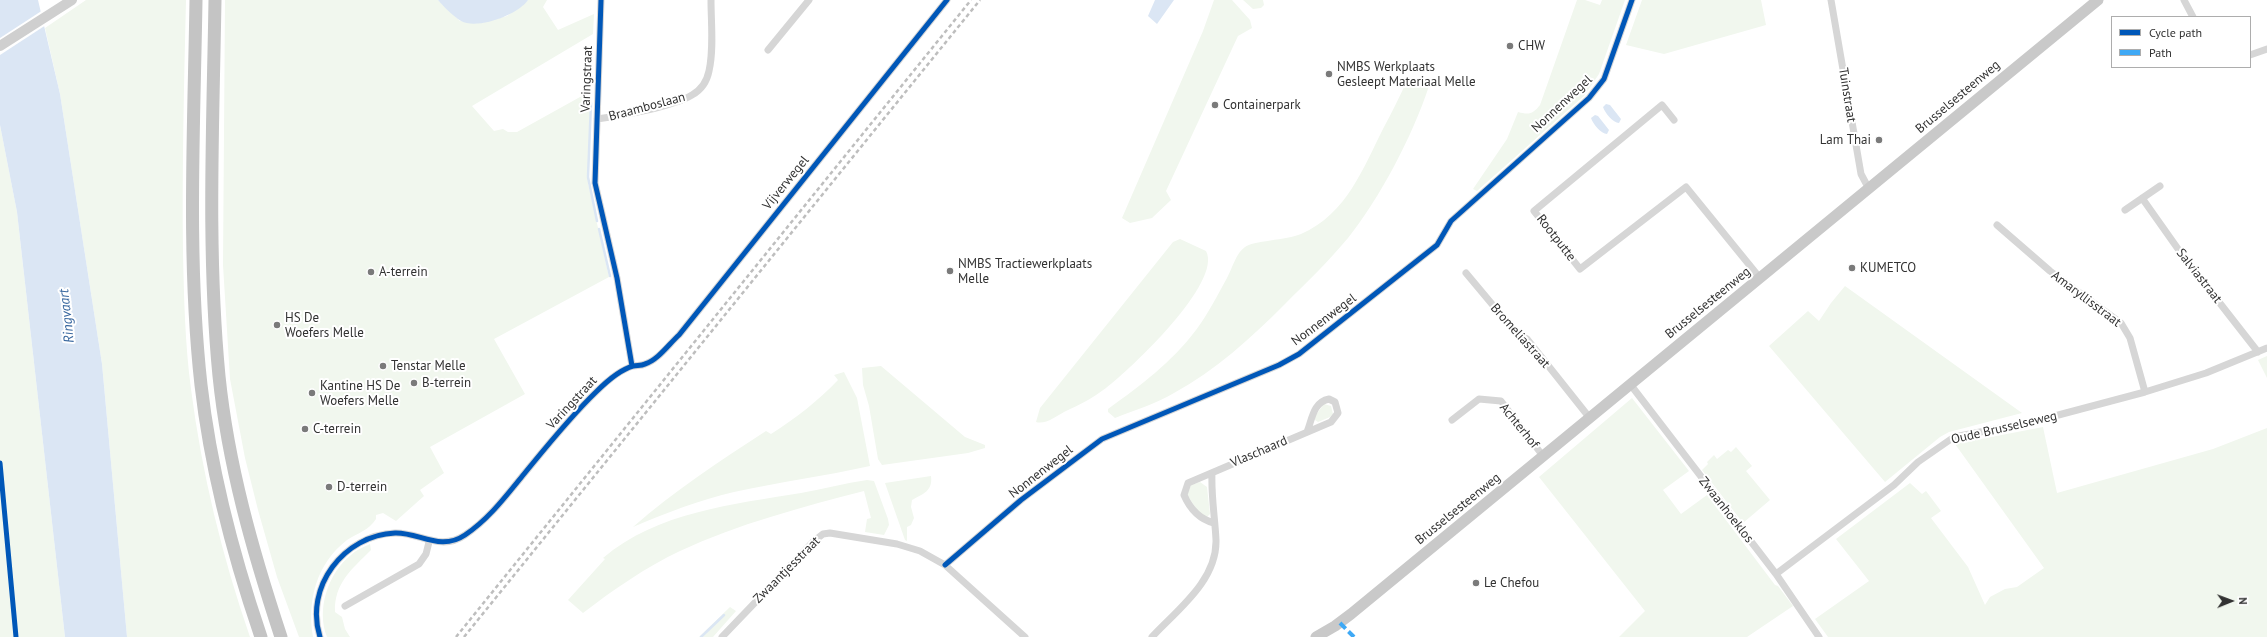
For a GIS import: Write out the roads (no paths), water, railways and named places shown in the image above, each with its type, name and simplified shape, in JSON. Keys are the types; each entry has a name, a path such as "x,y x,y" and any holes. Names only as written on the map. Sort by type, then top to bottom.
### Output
{"highway":[{"path":"196,0 193,190 195,287 201,386 223,512 244,586 261,637"},
{"path":"215,0 212,187 213,282 219,377 231,454 249,534 281,637"}],"main road":[{"name":"Brusselsesteenweg","path":"1316,637 1335,626 2098,0"},
{"name":"Brusselsesteenweg","path":"1327,637 1335,626"}],"street":[{"path":"0,46 72,0"},
{"name":"Varingstraat","path":"320,637 316,618 318,595 331,566 343,554 361,542 389,534 405,534 429,542 455,540 482,523 588,400 619,372 632,366 617,278 595,183 601,0"},
{"name":"Braamboslaan","path":"597,119 623,115 681,100 692,95 703,86 709,71 711,0"},
{"path":"768,50 809,0"},
{"name":"Vijverwegel","path":"632,366 646,364 660,354 679,335 947,0"},
{"name":"Nonnenwegel","path":"945,564 1021,500 1102,439 1279,365 1299,354 1437,245 1451,220 1589,98 1604,79 1632,0"},
{"name":"Tuinstraat","path":"1831,0 1860,174 1869,188"},
{"path":"2184,0 2192,16"},
{"path":"2251,55 2267,49"},
{"name":"Rootputte","path":"1674,120 1662,105 1534,211 1580,269 1686,187 1760,278"},
{"path":"2125,210 2160,186"},
{"name":"Salviastraat","path":"2142,198 2183,256 2258,352"},
{"name":"Amaryllisstraat","path":"1996,225 2050,271 2121,323 2130,338 2145,392"},
{"name":"Bromeliastraat","path":"1466,274 1517,334 1527,339 1589,417"},
{"name":"Oude Brusselseweg","path":"1776,574 1894,485 1918,462 1954,437 2032,422 2145,392 2206,373 2267,348"},
{"name":"Zwaanhoeklos","path":"1630,384 1776,574 1820,637"},
{"name":"Achterhof","path":"1452,420 1479,399 1501,401 1543,456"},
{"name":"Vlaschaard","path":"1214,523 1202,520 1188,504 1184,495 1188,483 1307,432 1336,418 1338,411 1334,402 1329,400 1319,404 1311,417 1307,432"},
{"path":"1152,637 1207,576 1213,562 1216,542 1212,473"},
{"name":"Zwaantjesstraat","path":"722,637 823,534 897,544 920,552 945,564 1025,637"},
{"path":"345,606 419,564 426,554 429,542"}],"water":[{"name":"Ringvaart","path":"0,0 38,0 60,94 102,364 127,637 65,637 17,212 0,125"},
{"path":"438,0 528,0 523,6 507,16 497,20 477,24 461,21"},
{"path":"1155,0 1174,0 1157,24 1148,16"},
{"path":"1606,104 1610,105 1621,119 1619,123 1612,120 1606,112 1603,107"},
{"path":"1595,115 1598,116 1609,130 1607,134 1600,131 1594,123 1591,118"}],"waterway":[{"path":"591,103 588,177 597,221"},
{"path":"599,229 610,276"},
{"path":"701,637 724,615"}],"railway":[{"path":"456,637 971,0"},
{"path":"464,637 980,0"}],"place":[{"name":"CHW","path":"1510,46"},
{"name":"NMBS Werkplaats Gesleept Materiaal Melle","path":"1329,74"},
{"name":"Containerpark","path":"1215,105"},
{"name":"Lam Thai","path":"1879,140"},
{"name":"KUMETCO","path":"1852,268"},
{"name":"NMBS Tractiewerkplaats Melle","path":"950,271"},
{"name":"A-terrein","path":"371,272"},
{"name":"HS De Woefers Melle","path":"277,325"},
{"name":"Tenstar Melle","path":"383,366"},
{"name":"B-terrein","path":"414,383"},
{"name":"Kantine HS De Woefers Melle","path":"312,393"},
{"name":"C-terrein","path":"305,429"},
{"name":"D-terrein","path":"329,487"},
{"name":"Le Chefou","path":"1476,583"}]}
